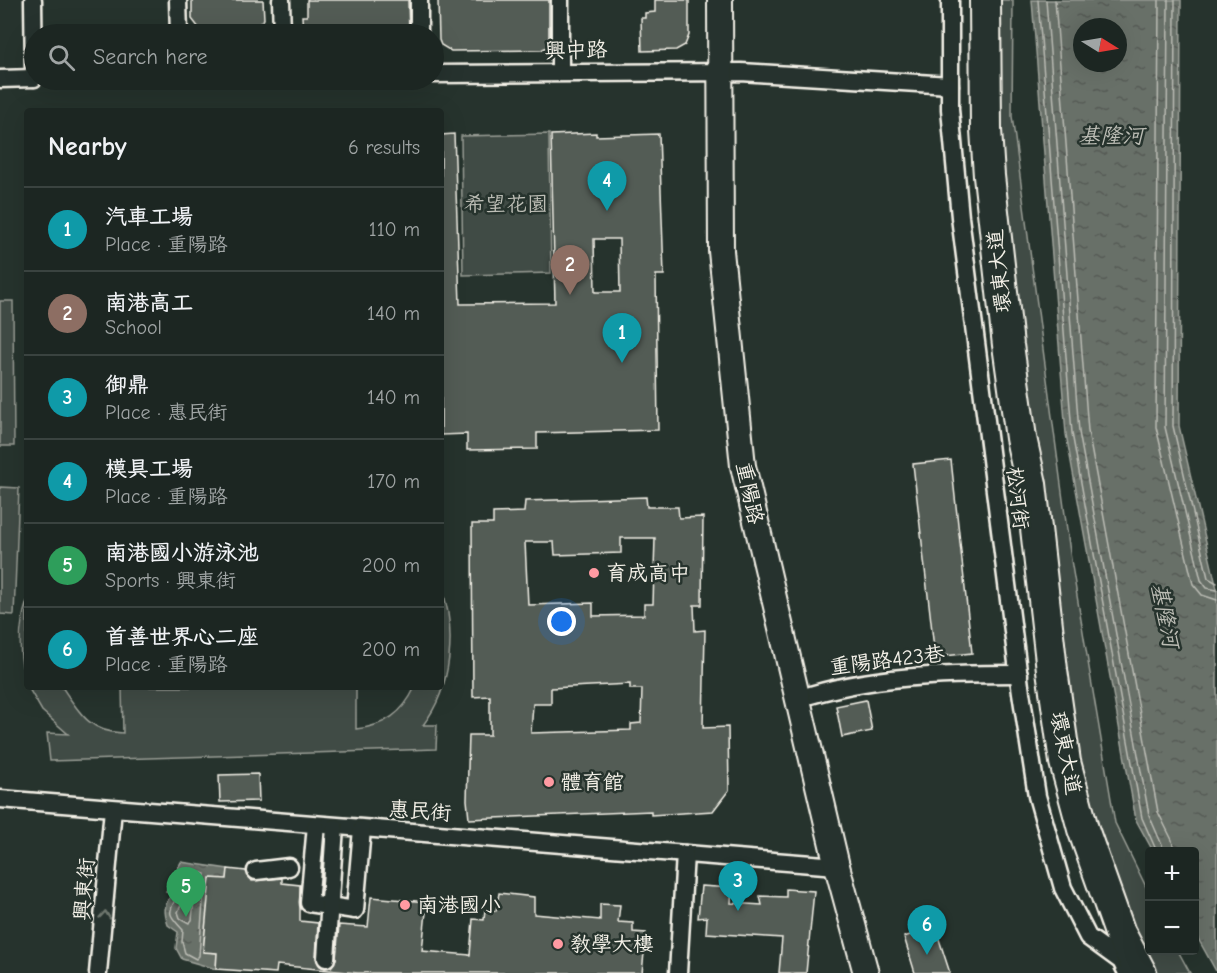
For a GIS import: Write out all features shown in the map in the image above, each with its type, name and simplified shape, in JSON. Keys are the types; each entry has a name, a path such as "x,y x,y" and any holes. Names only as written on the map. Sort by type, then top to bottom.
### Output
{"highway":[{"name":"環東大道","path":"985,0 986,130 990,188 1008,345 1031,484 1065,762 1083,829 1120,933 1142,973"}],"street":[{"path":"33,0 33,24"},
{"path":"178,0 179,24"},
{"path":"281,0 282,24"},
{"path":"419,0 419,24"},
{"path":"560,0 560,72"},
{"name":"重陽路","path":"720,0 721,251 742,466 837,866 866,973"},
{"name":"松河街","path":"950,0 950,85 960,216 1037,796 1063,888 1088,937 1121,962 1127,973"},
{"name":"興中路","path":"444,74 719,71 950,85"},
{"path":"0,79 24,78"},
{"name":"重陽路423巷","path":"798,699 820,691 930,674 1019,674"},
{"name":"惠民街","path":"0,799 837,866"},
{"name":"興東街","path":"98,973 113,808"},
{"path":"316,825 309,903 355,910 362,829"},
{"path":"326,958 335,827"},
{"path":"678,973 685,854"},
{"path":"256,872 289,867"}],"green space":[{"path":"983,0 1013,0 1012,116 1071,560 1115,823 1145,885 1145,955 1180,955 1190,973 1149,973 1084,802 1056,656"},
{"name":"希望花園","path":"549,134 551,273 463,275 461,136"},
{"path":"0,301 13,301 14,446 0,446"},
{"path":"0,487 19,488 14,615 0,614"},
{"path":"444,596 450,640 444,682"},
{"path":"24,614 24,672 20,643"},
{"path":"30,690 64,690 80,713 94,725 112,732 123,733 122,690 356,690 356,729 376,725 392,717 413,690 441,690 433,710 423,725 437,725 436,749 50,761 47,733 68,734 42,711"}],"water":[{"name":"基隆河","path":"1032,0 1181,0 1179,426 1217,589 1217,973 1199,940 1199,847 1151,847 1136,820 1066,434"},
{"path":"181,862 228,869 227,879 210,878 203,951 217,953 216,969 182,959 176,948 178,932 168,925 165,908 173,894 166,892"}],"building":[{"path":"192,0 263,0 264,19 260,24 196,24 192,19"},
{"path":"307,0 408,0 409,24 302,24 302,16 307,16"},
{"path":"438,0 549,0 549,46 541,50 451,51 444,47 444,24 439,24"},
{"path":"655,0 689,0 689,35 685,45 676,50 642,51 641,18 645,18 645,13 655,12"},
{"path":"454,134 460,304 555,303 551,135 659,134 664,275 656,275 658,430 537,433 537,449 467,450 467,434 444,435 444,135","holes":["594,239 619,239 620,292 595,292"]},
{"path":"951,460 972,653 935,657 913,464"},
{"path":"646,497 647,507 678,507 679,518 703,517 702,605 694,605 695,631 705,630 703,728 728,727 729,790 713,811 651,815 651,811 469,819 467,800 469,735 490,735 490,696 473,697 472,524 493,524 493,513 524,512 525,501","holes":["621,538 655,538 653,604 644,604 644,615 593,616 593,603 528,605 525,542 554,542 555,555 621,553","630,684 630,689 642,689 641,723 631,724 631,730 531,733 533,704 551,704 551,688"]},
{"path":"866,700 872,731 842,737 836,706"},
{"path":"258,774 259,801 220,802 219,775"},
{"path":"228,869 246,871 252,881 282,878 282,883 300,885 300,921 318,923 316,958 320,966 325,968 331,967 336,959 339,925 368,927 371,897 427,902 422,951 470,955 473,919 484,920 485,909 496,911 499,893 534,897 534,914 600,920 600,904 620,905 618,922 633,923 633,932 646,933 642,973 358,973 277,965 276,973 216,969 217,953 203,952 210,878 227,879"},
{"path":"701,886 732,888 731,903 762,905 760,896 786,897 786,889 814,891 806,973 779,973 782,938 706,933 707,917 698,918"},
{"path":"935,927 950,973 915,973 904,937"}],"place":[{"name":"模具工場","path":"607,211"},
{"name":"南港高工","path":"570,295"},
{"name":"汽車工場","path":"622,363"},
{"name":"育成高中","path":"594,573"},
{"name":"體育館","path":"549,782"},
{"name":"南港國小","path":"405,905"},
{"name":"御鼎","path":"738,911"},
{"name":"南港國小游泳池","path":"186,917"},
{"name":"教學大樓","path":"558,944"},
{"name":"首善世界心二座","path":"927,955"}]}
